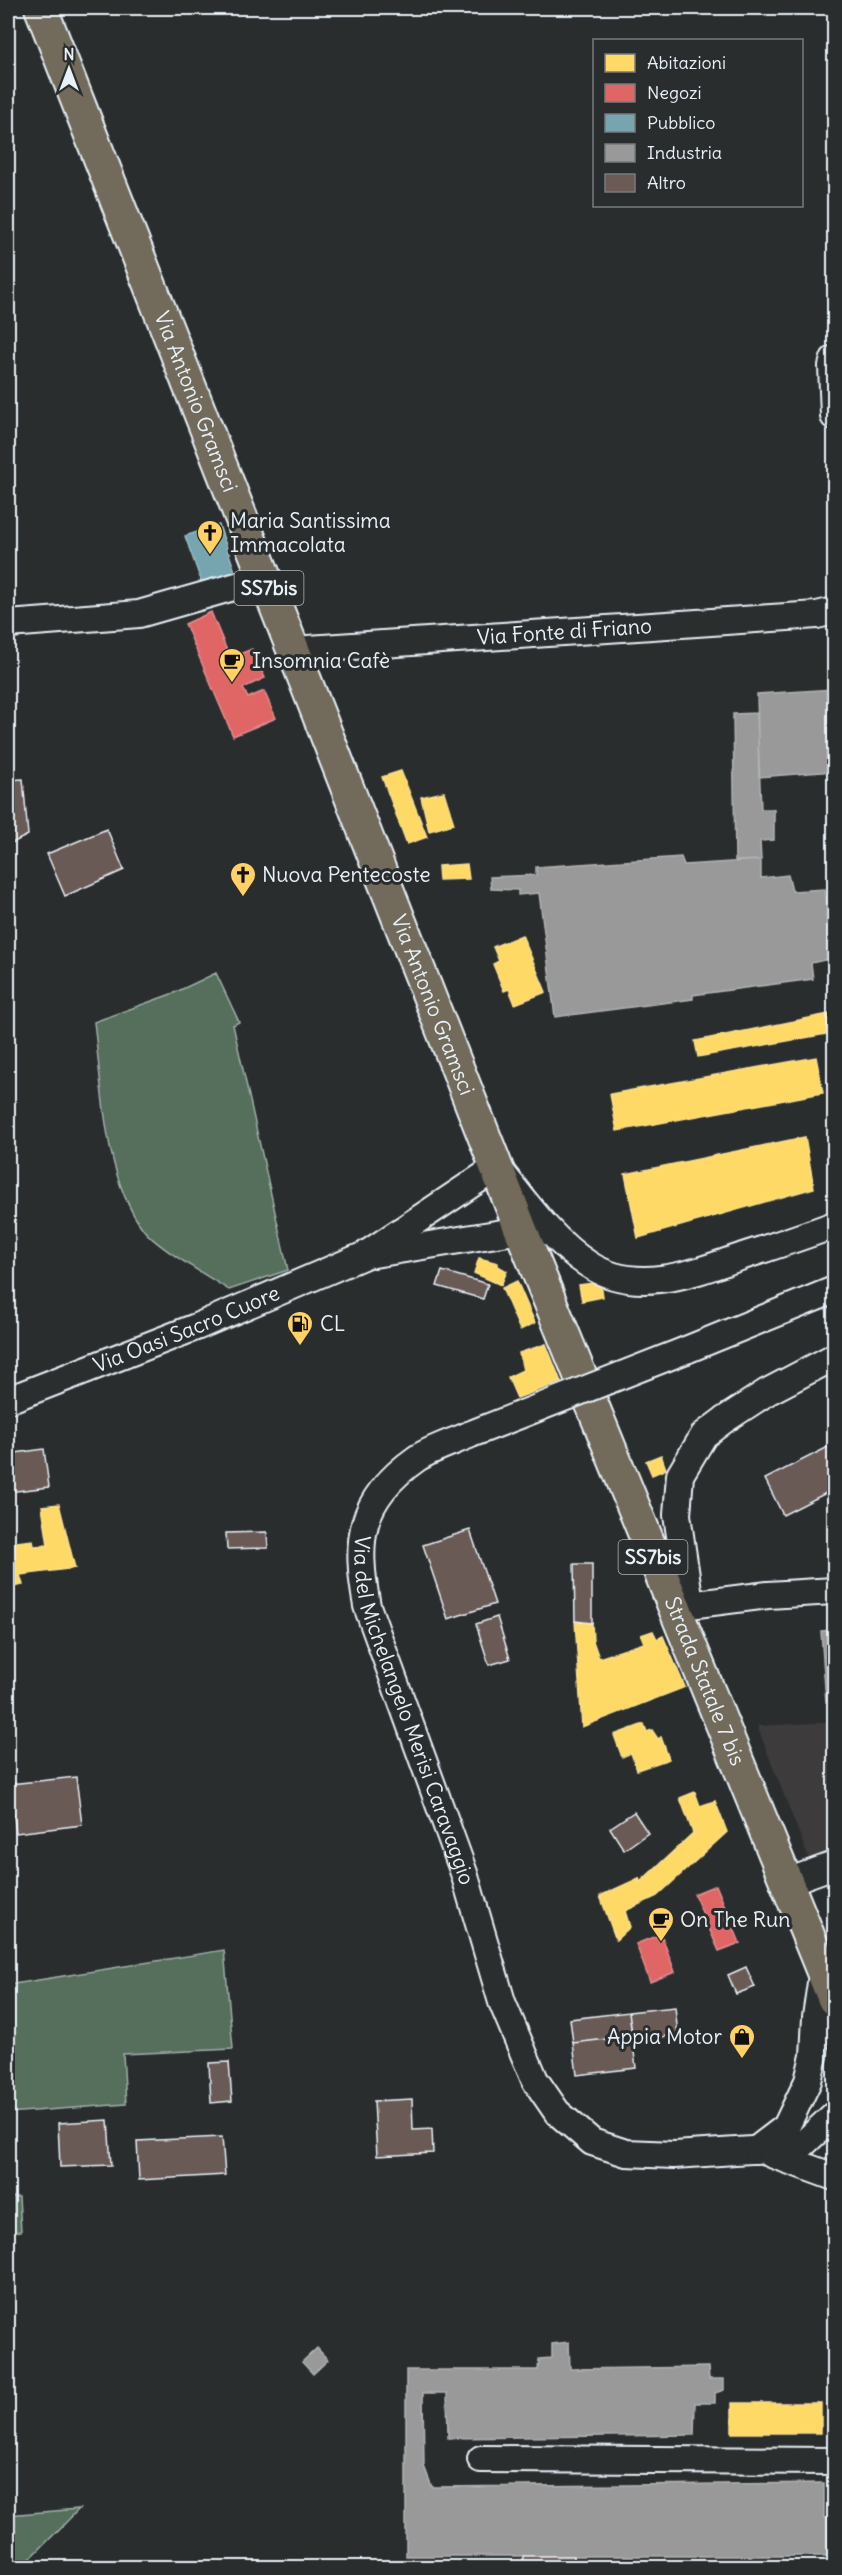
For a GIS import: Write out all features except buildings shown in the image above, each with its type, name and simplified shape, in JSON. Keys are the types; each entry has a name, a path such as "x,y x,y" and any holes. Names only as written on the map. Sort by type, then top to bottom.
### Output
{"main road":[{"name":"Via Antonio Gramsci","path":"41,8 521,1230"},
{"name":"Strada Statale 7 bis","path":"521,1230 834,1999"}],"street":[{"path":"834,359 832,366 834,416"},
{"path":"8,624 139,614 265,578"},
{"name":"Via Fonte di Friano","path":"293,650 805,616 834,611"},
{"path":"497,1167 567,1248 590,1266 622,1278 652,1280 682,1276 834,1225"},
{"name":"Via Oasi Sacro Cuore","path":"8,1400 196,1327 365,1255 497,1167"},
{"name":"Via Oasi Sacro Cuore","path":"365,1255 521,1230"},
{"name":"Via del Michelangelo Merisi Caravaggio","path":"834,1290 471,1434 417,1458 390,1482 370,1506 362,1533 360,1570 368,1606 464,1873 502,2002 535,2080 557,2112 591,2142 626,2154 674,2155 800,2148 834,2115"},
{"path":"674,1607 688,1590 677,1515 680,1475 704,1436 767,1392 834,1357"},
{"path":"674,1607 768,1595 834,1591"},
{"path":"787,1882 834,1864"},
{"path":"756,2150 786,2127 808,2081 814,2056 816,2016 823,1969"},
{"path":"756,2150 834,2177"},
{"path":"481,2459 834,2461"}],"shaded area":[{"path":"834,1722 834,1881 818,1882 757,1726"}],"green space":[{"path":"216,973 239,1022 233,1025 288,1270 229,1290 159,1244 143,1229 130,1208 112,1158 94,1022 174,993"},
{"path":"224,1950 233,2049 123,2054 126,2104 8,2113 8,1985"},
{"path":"8,2197 19,2197 21,2231 8,2232"},
{"path":"79,2509 22,2567 8,2567 8,2515"}],"place":[{"name":"Maria Santissima Immacolata","path":"210,556"},
{"name":"Insomnia Cafè","path":"232,684"},
{"name":"Nuova Pentecoste","path":"243,898"},
{"name":"CL","path":"300,1347"},
{"name":"On The Run","path":"661,1943"},
{"name":"Appia Motor","path":"742,2060"}]}
